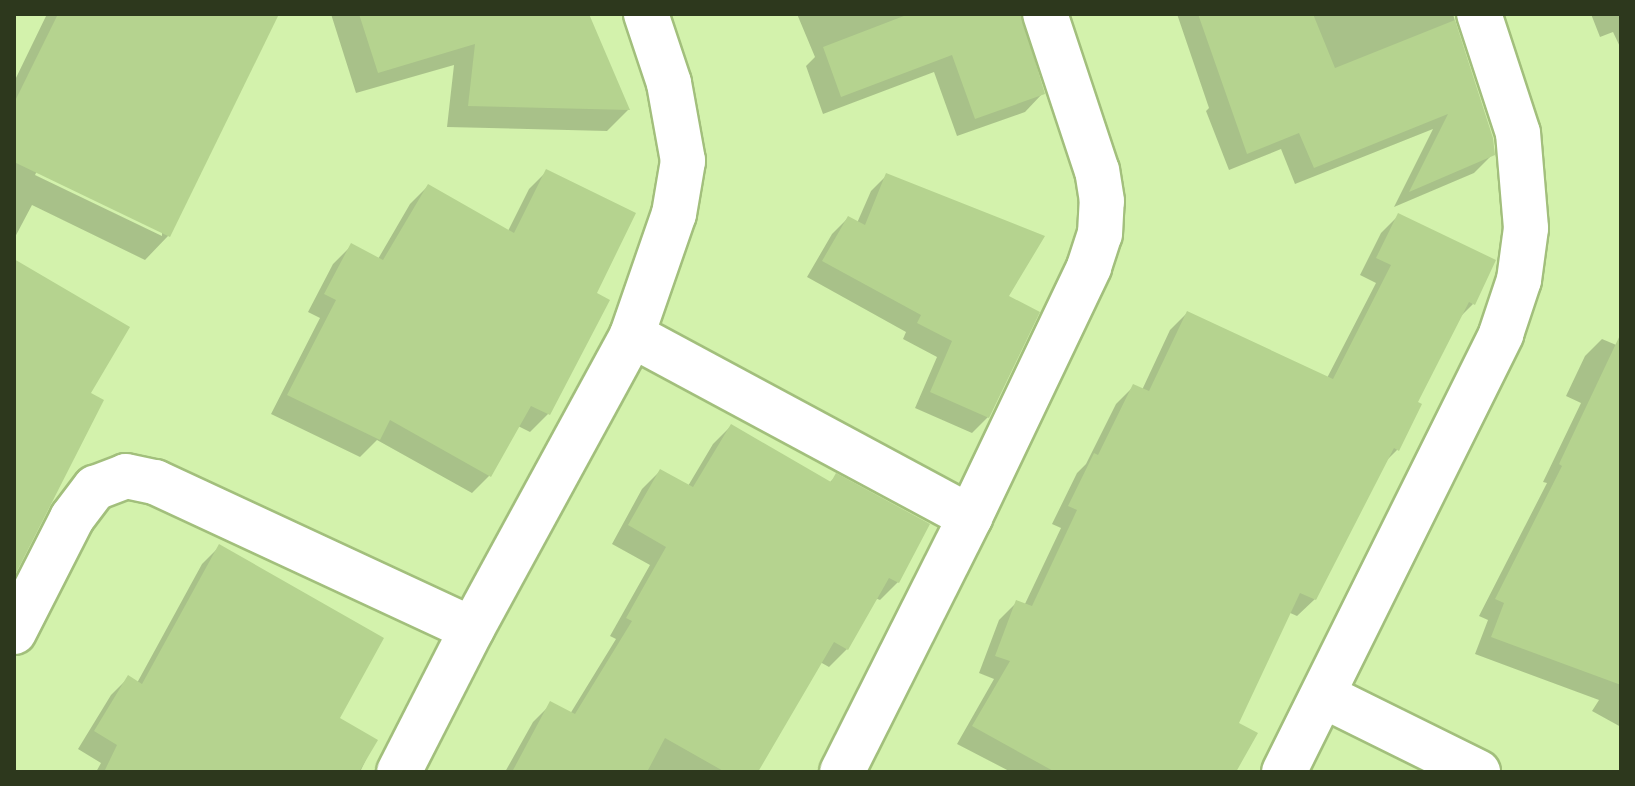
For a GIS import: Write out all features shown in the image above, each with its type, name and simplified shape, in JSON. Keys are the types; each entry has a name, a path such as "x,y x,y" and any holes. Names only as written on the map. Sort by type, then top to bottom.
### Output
{"street":[{"path":"399,772 472,629 632,335 674,214 683,161 669,83 646,14"},
{"path":"842,772 970,517 1089,267 1100,234 1102,201 1097,171 1045,14"},
{"path":"1284,772 1501,334 1519,280 1526,228 1518,133 1479,14"},
{"path":"632,335 970,517"},
{"path":"14,632 72,518 95,488 126,476 155,482 472,629"},
{"path":"1324,696 1478,772"}],"building":[{"path":"58,14 279,14 170,237 14,162 14,103"},
{"path":"359,14 589,14 630,110 468,106 475,44 378,73"},
{"path":"909,14 1021,14 1045,94 975,119 952,55 841,97 823,47"},
{"path":"1198,14 1313,14 1335,68 1455,20 1493,138 1495,155 1409,192 1448,114 1314,168 1299,133 1247,154"},
{"path":"546,169 636,213 597,293 610,300 550,415 531,406 491,477 390,420 380,440 287,395 336,300 324,294 351,243 383,260 428,184 514,233"},
{"path":"886,173 1045,236 1009,296 1040,312 989,418 930,392 952,341 917,323 921,315 822,261 848,216 865,225"},
{"path":"1398,213 1496,260 1475,305 1469,302 1418,402 1422,404 1399,451 1394,448 1316,600 1300,593 1239,723 1258,733 1236,772 1055,772 972,726 1010,661 995,656 1016,600 1032,606 1077,510 1068,506 1094,453 1098,455 1133,384 1149,391 1187,311 1333,379 1391,265 1376,258"},
{"path":"14,259 130,327 91,393 104,400 14,577"},
{"path":"1621,333 1621,685 1491,637 1504,603 1495,599 1562,466 1559,464"},
{"path":"731,424 831,482 836,473 930,524 899,583 889,578 848,650 834,642 758,772 725,772 665,738 647,772 512,772 550,701 575,714 632,621 626,618 666,547 628,525 660,469 693,487"},
{"path":"219,544 384,638 340,718 378,740 359,772 104,772 117,745 94,731 128,675 142,684"}]}
